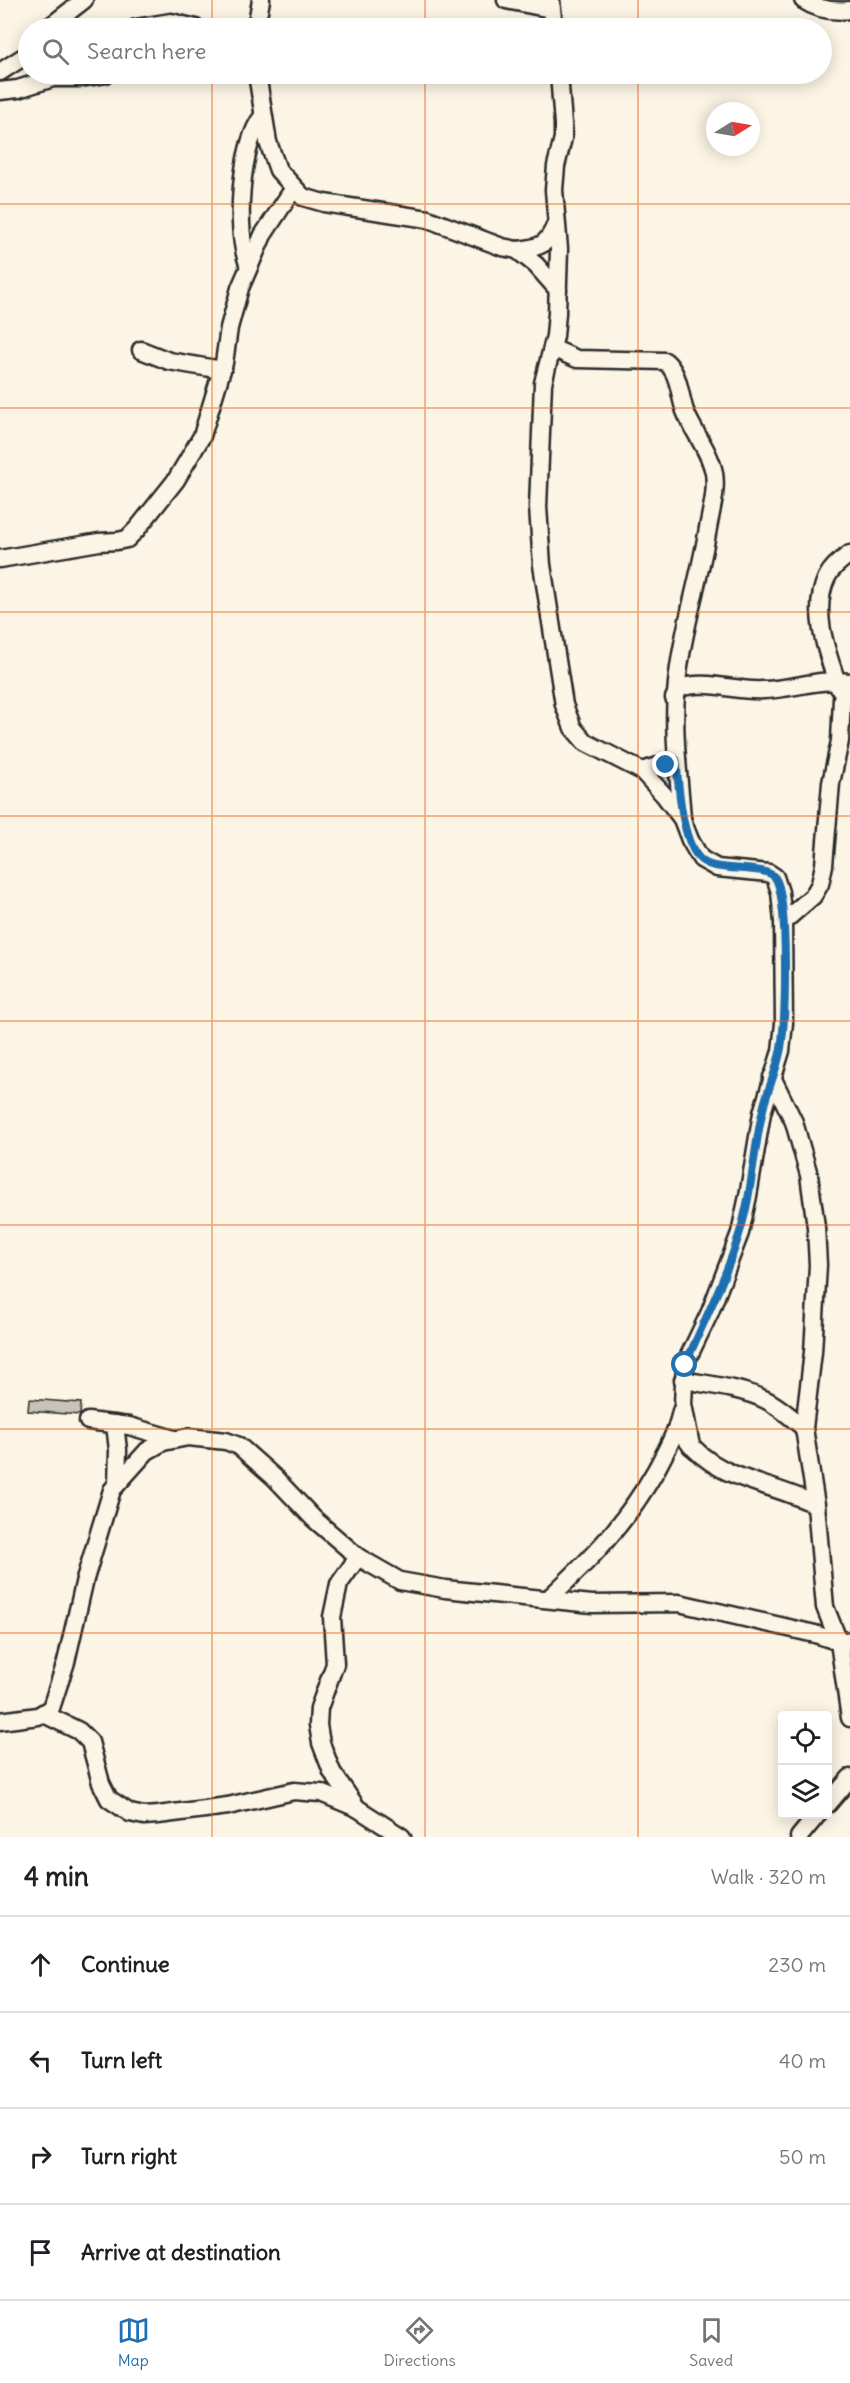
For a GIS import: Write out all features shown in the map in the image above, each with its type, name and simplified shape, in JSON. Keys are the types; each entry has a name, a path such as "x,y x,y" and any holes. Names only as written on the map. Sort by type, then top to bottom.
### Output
{"street":[{"path":"61,18 84,0"},
{"path":"258,18 261,0"},
{"path":"506,0 551,5"},
{"path":"803,0 821,9 836,12 850,10"},
{"path":"0,72 18,60"},
{"path":"0,91 18,90 36,84"},
{"path":"258,84 268,142 278,170 303,197 324,203 428,219 518,250 532,249 551,238 556,223"},
{"path":"560,84 563,138 555,174 554,204 559,249 558,290 555,336 543,383 539,528 542,565 564,705 573,728 585,742 642,771 682,819"},
{"path":"249,266 242,252 243,185 249,140 256,124 263,116"},
{"path":"0,559 128,539 144,521 190,460 202,436 222,370 229,328 240,288 263,235 294,188"},
{"path":"518,250 536,265 558,290"},
{"path":"552,348 577,359 665,362 671,367 679,384 684,409 710,460 714,475 713,498 676,694 676,734 682,819"},
{"path":"141,350 169,361 222,370"},
{"path":"783,922 813,896 820,885 824,866 831,783 840,741 844,687 821,629 820,600 826,577 836,564 850,554"},
{"path":"691,1446 683,1404 685,1365 710,1312 740,1233 762,1113 780,1051 784,1023 783,922 780,892 775,877 757,870 717,868 700,859 690,840 682,819 676,760 674,698 680,688 685,686 762,690 815,681 844,687"},
{"path":"642,771 676,760"},
{"path":"772,1077 794,1122 809,1175 816,1227 818,1265 813,1352 804,1428 816,1505 825,1607 845,1641 850,1718"},
{"path":"683,1380 740,1391 764,1399 781,1409 804,1428"},
{"path":"549,1598 593,1557 618,1529 643,1493 678,1428 683,1404"},
{"path":"88,1420 115,1424 174,1439"},
{"path":"115,1424 118,1450 117,1484"},
{"path":"678,1428 691,1446 716,1467 740,1478 795,1494 816,1505"},
{"path":"0,1721 44,1714 51,1708 58,1690 109,1496 117,1484 147,1451 163,1442 198,1436 226,1441 238,1446 275,1478 314,1519 358,1557 400,1581 445,1589 592,1604 679,1603 845,1641"},
{"path":"357,1808 332,1772 321,1743 318,1725 319,1708 335,1664 332,1617 339,1584 358,1557"},
{"path":"44,1714 79,1731 90,1742 101,1783 109,1799 130,1813 144,1816 228,1806 294,1791 321,1793 357,1808 402,1837"},
{"path":"832,1799 850,1778"},
{"path":"799,1837 815,1819"}],"building":[{"path":"29,1399 81,1403 80,1415 28,1411"}],"route":[{"path":"666,765 676,760 682,819 700,859 717,868 757,870 775,877 780,892 783,922 784,1023 780,1051 762,1113 740,1233 710,1312 685,1365"}]}
